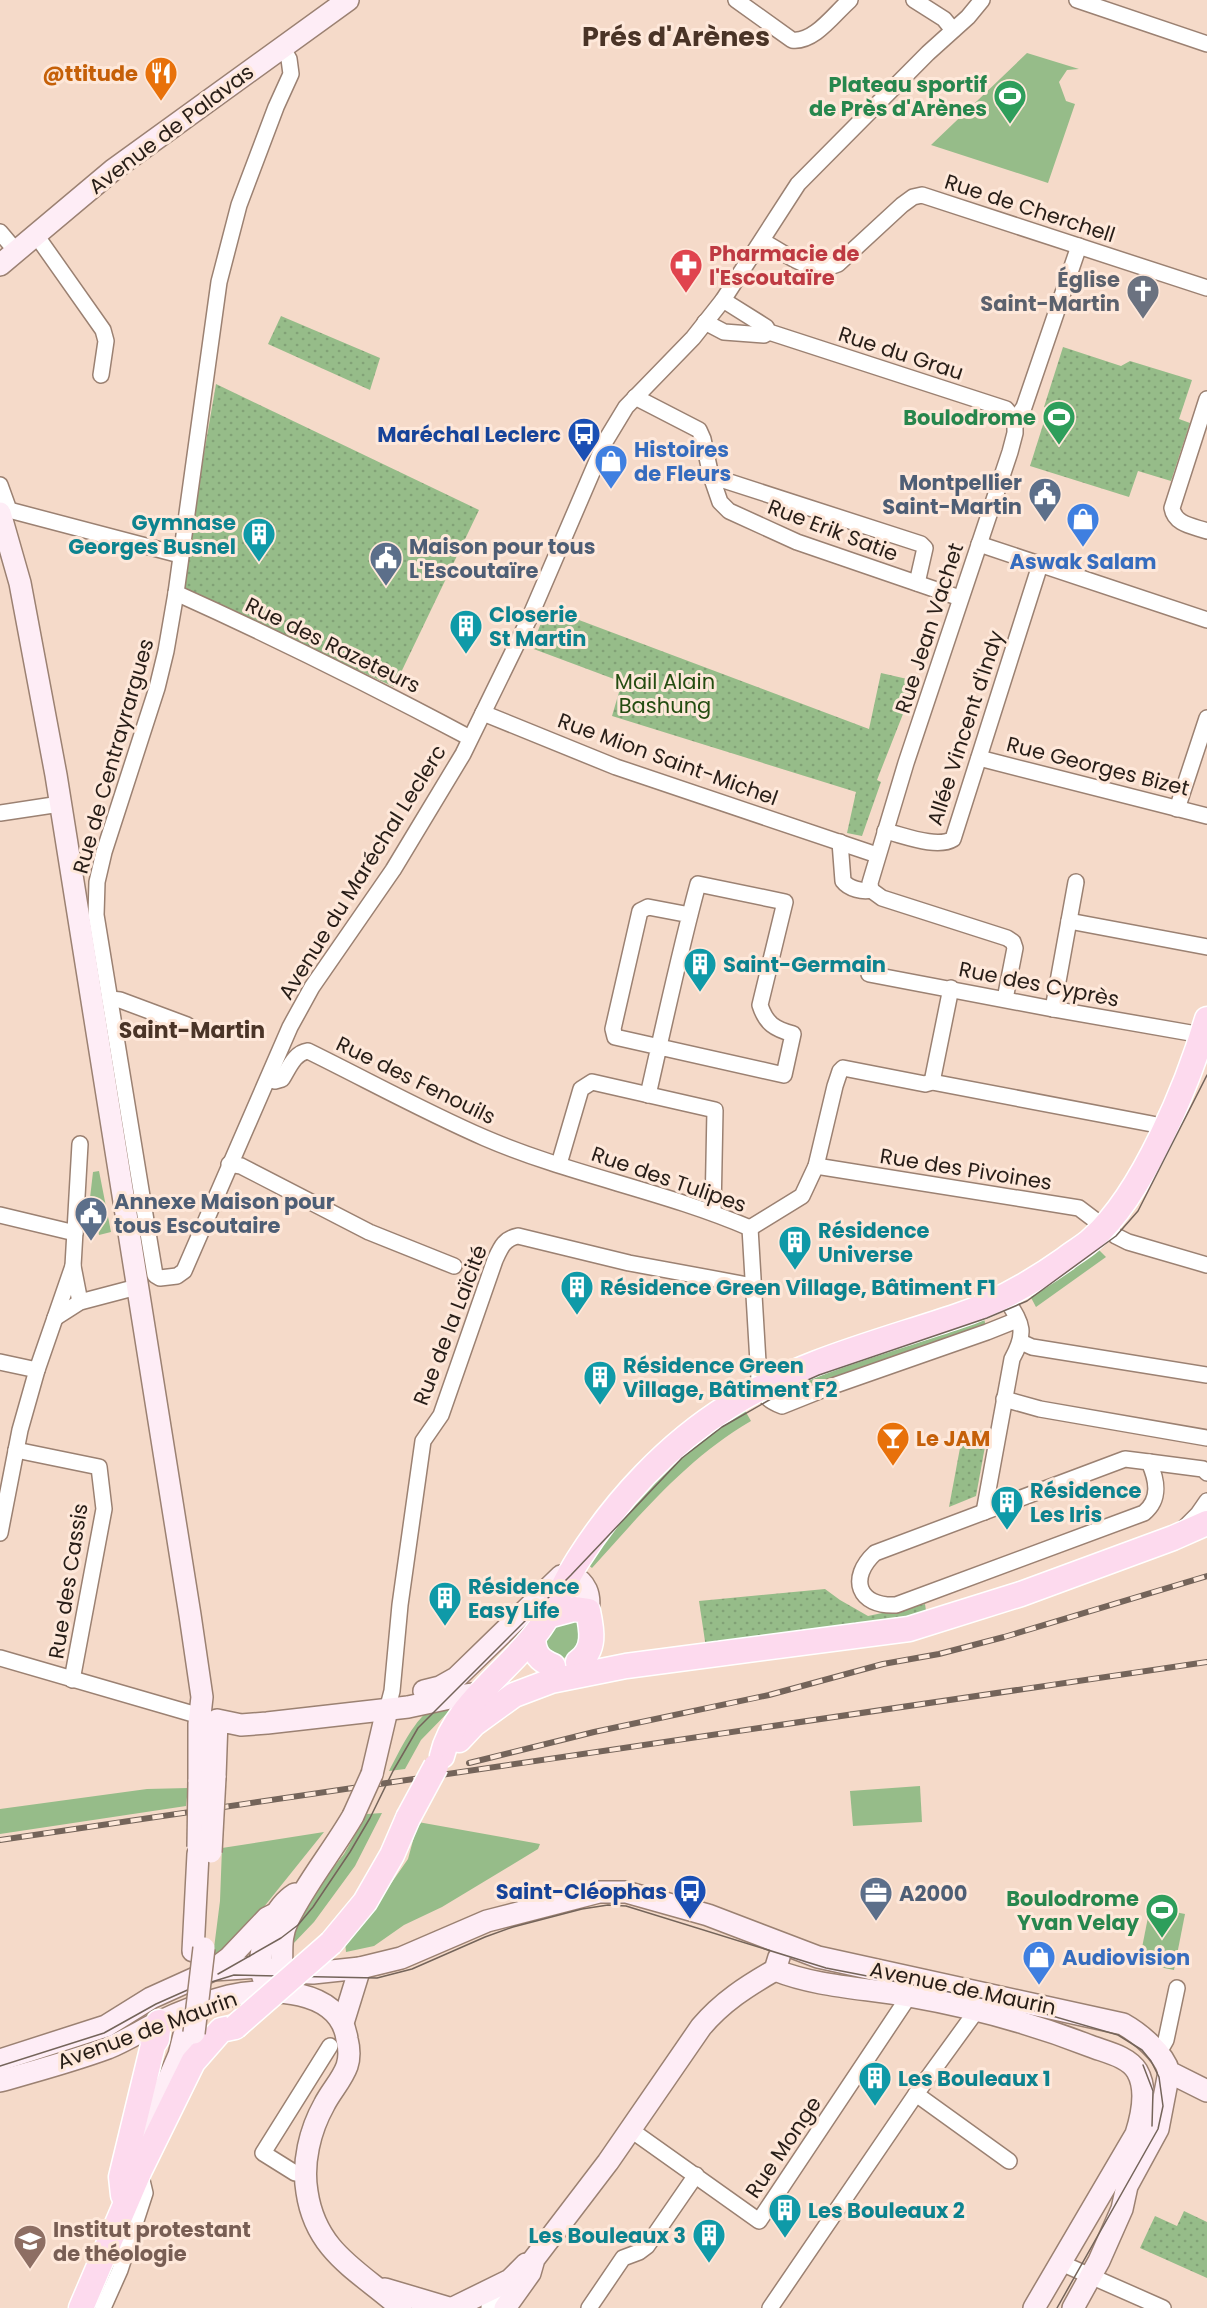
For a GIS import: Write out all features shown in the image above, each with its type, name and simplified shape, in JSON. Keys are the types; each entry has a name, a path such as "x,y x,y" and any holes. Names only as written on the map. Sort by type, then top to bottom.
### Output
{"main road":[{"path":"182,2096 179,2088 209,2037 331,1942 365,1902 392,1855 408,1818 452,1732 481,1693 533,1638 604,1521 627,1493 695,1430 728,1406 789,1374 888,1338 960,1316 1005,1297 1028,1284 1092,1239 1127,1200 1165,1129 1203,1041"},
{"path":"439,1761 474,1724 496,1707 522,1692 551,1681 626,1666 909,1629 1021,1594 1173,1538 1207,1523"},
{"path":"548,1616 574,1609 588,1611 591,1644 584,1658 578,1662"},
{"path":"533,1638 537,1656 543,1662 553,1666"},
{"path":"481,1693 519,1681 553,1666 578,1662 626,1666"},
{"path":"124,2206 121,2177 134,2126 152,2032"},
{"path":"81,2308 145,2159 182,2096 209,2037"}],"street":[{"path":"736,0 792,40 800,41 809,38 850,0"},
{"path":"914,0 944,19 953,30"},
{"name":"Avenue du Maréchal Leclerc","path":"155,1275 168,1279 184,1271 290,1027 312,987 393,870 443,788 532,613 606,440 626,407 682,350 723,300 798,184 982,0"},
{"path":"1077,0 1207,44"},
{"name":"Avenue de Palavas","path":"8,258 113,170 282,47 338,3"},
{"name":"Rue de Centrayrargues","path":"155,1275 96,915 97,882 104,852 157,688 176,593 219,282 239,205 291,74 289,59 282,47"},
{"name":"Rue de Cherchell","path":"762,241 809,267 826,269 838,264 902,205 913,197 922,195 1207,288"},
{"path":"0,232 8,258"},
{"path":"36,235 104,330 106,341 101,375"},
{"name":"Rue Jean Vachet","path":"877,855 1015,433 1015,420 1024,407 1079,246"},
{"name":"Rue du Grau","path":"723,300 766,327 769,332 1006,409 1015,420"},
{"name":"Rue du Grau","path":"705,322 724,332 764,335 769,332"},
{"name":"Rue Erik Satie","path":"635,397 699,430 720,502 729,511 798,542 960,598"},
{"path":"1207,399 1172,508 1173,515 1179,522 1207,531"},
{"path":"711,476 921,544 925,548 925,554 917,583"},
{"path":"0,485 9,510 180,555"},
{"path":"0,513 23,594 60,804 202,1697 208,1718 204,1853 210,1902 198,1949 209,2037 179,2055 151,2120 145,2159 145,2193 120,2270 103,2308"},
{"path":"979,544 1207,620"},
{"name":"Allée Vincent d'Indy","path":"885,831 936,843 947,843 953,838 1040,564"},
{"name":"Rue des Razeteurs","path":"176,593 317,659 470,738"},
{"name":"Rue Mion Saint-Michel","path":"483,713 616,767 877,855"},
{"path":"1177,809 1207,718"},
{"name":"Rue Georges Bizet","path":"979,758 1207,816"},
{"path":"0,813 60,804"},
{"path":"840,842 843,881 846,885 865,891 871,890 882,898 1007,938 1013,942 1015,948 1005,999"},
{"path":"871,890 870,883 877,855"},
{"path":"1053,1009 1076,882"},
{"path":"648,1095 659,1048 690,915 698,884 785,902 760,1005 764,1017 775,1029 794,1034 784,1075 659,1048 617,1039 613,1033 639,915 645,908 690,915"},
{"path":"1069,921 1207,947"},
{"name":"Rue des Cyprès","path":"869,974 951,988 1203,1041"},
{"path":"932,1082 951,988"},
{"path":"110,999 120,1000 187,1025"},
{"name":"Rue des Fenouils","path":"268,1078 275,1081 282,1079 299,1053 308,1051 486,1138 559,1164"},
{"path":"750,1228 802,1196 816,1166 840,1071 850,1062 925,1083 932,1082 1152,1124 1165,1129"},
{"path":"559,1164 584,1085 592,1082 716,1110 713,1212"},
{"path":"80,1144 73,1266 80,1302"},
{"path":"229,1164 241,1166 369,1232 454,1266"},
{"name":"Rue des Tulipes","path":"559,1164 713,1212 750,1228 761,1388"},
{"name":"Rue des Pivoines","path":"816,1166 1079,1208 1128,1242 1207,1265"},
{"path":"0,1215 75,1233"},
{"name":"Rue de la Laïcité","path":"387,1710 392,1691 399,1605 423,1441 441,1415 503,1243 518,1236 629,1263 753,1286"},
{"path":"0,1533 6,1465 16,1450 38,1370 73,1266"},
{"path":"55,1318 80,1302 137,1287"},
{"path":"984,1512 1012,1359 1021,1342 1022,1333 1005,1297"},
{"path":"761,1388 768,1400 785,1406 827,1388 1017,1320"},
{"path":"1021,1342 1032,1347 1207,1375"},
{"path":"0,1362 38,1370"},
{"path":"1004,1399 1040,1409 1207,1438"},
{"name":"Rue des Cassis","path":"16,1450 99,1467 104,1509 72,1680"},
{"path":"1149,1462 1156,1476 1157,1487 1155,1498 1144,1513 896,1605 882,1606 871,1602 861,1591 860,1581 865,1566 875,1553 1125,1459 1149,1462 1203,1469 1207,1473"},
{"path":"1173,1538 1198,1514 1207,1501"},
{"path":"303,1889 292,1895 274,1915 263,1948 260,1967 264,1982 270,1992 277,1984 282,1972 281,1938 303,1889 324,1863 353,1816 372,1774 387,1710 400,1697 449,1684 556,1580 571,1575 584,1583 590,1596 588,1611"},
{"path":"0,1658 208,1718 241,1725 387,1710 481,1693"},
{"name":"Avenue de Maurin","path":"0,2060 106,2026 151,1998 213,1970 260,1967 282,1972 313,1973 360,1968 400,1958 487,1921 599,1892 626,1892 748,1929 783,1945 818,1957 1108,2019 1131,2029 1163,2063 1207,2091"},
{"path":"213,1970 229,1958 267,1918 274,1915"},
{"path":"489,2308 510,2280 522,2267 534,2259 631,2130 716,2010 733,1995 775,1970 783,1945"},
{"path":"360,1968 344,2023 349,2053 347,2066 324,2104 311,2137 305,2173 307,2194 312,2212 329,2247 401,2308"},
{"name":"Avenue de Maurin","path":"775,1970 798,1979 909,1996 978,2010 1042,2027 1122,2058 1139,2076"},
{"path":"1073,2308 1122,2210 1127,2186 1158,2129 1166,2040 1177,1988"},
{"name":"Avenue de Maurin","path":"0,2081 152,2032 230,1996 270,1992 306,1995 332,2010 344,2023"},
{"name":"Rue Monge","path":"631,2130 759,2221 909,1996"},
{"path":"952,2005 958,2016 959,2034"},
{"path":"770,2308 916,2094 978,2010"},
{"path":"305,2173 295,2173 263,2153 330,2046"},
{"path":"1034,2308 1136,2134 1143,2109 1139,2076 1163,2063"},
{"path":"916,2094 1009,2161"},
{"path":"589,2308 623,2258 647,2246 696,2175"},
{"path":"505,2308 530,2273 534,2259"},
{"path":"1061,2263 1163,2308"},
{"path":"453,2308 510,2280"},
{"path":"378,2287 449,2308"}],"green space":[{"name":"Plateau sportif de Près d'Arènes","path":"1027,53 1079,69 1067,70 1059,82 1066,101 1075,104 1048,183 931,145"},
{"path":"281,316 380,358 370,390 268,344"},
{"path":"1063,347 1121,366 1130,361 1192,380 1179,419 1190,423 1171,481 1138,471 1129,497 1030,466 1048,409 1044,407"},
{"path":"216,384 479,510 394,687 181,587"},
{"name":"Mail Alain Bashung","path":"547,608 869,729 881,673 916,681 877,780 881,782 862,836 847,833 856,792 612,716 622,682 531,648"},
{"path":"99,1171 111,1232 99,1235 98,1230 88,1232 87,1224 93,1172"},
{"path":"1095,1246 1106,1257 1036,1307 1028,1292"},
{"path":"983,1316 987,1329 797,1397 789,1382"},
{"path":"743,1407 751,1421 706,1452 685,1470 592,1568 586,1563 654,1477"},
{"path":"988,1430 976,1496 949,1507 963,1432"},
{"path":"825,1589 868,1616 925,1604 927,1617 706,1648 699,1601"},
{"path":"563,1617 581,1623 586,1640 574,1653 556,1658 549,1656 543,1641"},
{"path":"459,1701 421,1740 405,1769 389,1771 408,1736 428,1711 438,1705"},
{"path":"920,1786 922,1822 853,1826 850,1791"},
{"path":"188,1788 186,1806 0,1834 0,1809 147,1789"},
{"path":"382,1813 355,1866 314,1922 292,1945 300,1917 317,1888 344,1854 367,1814"},
{"path":"418,1822 540,1844 538,1849 442,1907 404,1925 374,1946 346,1952 345,1942 374,1908 408,1859"},
{"path":"324,1832 243,1933 213,1956 220,1901 222,1848"},
{"name":"Boulodrome Yvan Velay","path":"1150,1907 1185,1914 1174,1970 1139,1963"},
{"path":"1184,2211 1207,2222 1207,2278 1140,2248 1155,2216 1177,2226"}],"tram line":[{"path":"218,1974 281,1938 298,1925 350,1852 418,1728 571,1575 682,1458 722,1427 792,1387 819,1375 987,1318 1027,1301 1116,1236 1138,1211 1207,1075"},
{"path":"0,2066 104,2033 156,2004 192,1988 234,1975 377,1978 412,1969 513,1927 582,1909 608,1905 626,1906 826,1968 1011,2004 1118,2035 1142,2050 1159,2077 1163,2106 1158,2129 1057,2308"},
{"path":"1143,2065 1153,2091 1152,2126"}],"railway":[{"path":"469,1763 594,1732 769,1695 883,1664 939,1654 1004,1637 1207,1576"},
{"path":"0,1840 1207,1662"}],"place":[{"name":"@ttitude","path":"161,102"},
{"name":"Plateau sportif de Près d'Arènes","path":"1010,125"},
{"name":"Pharmacie de l'Escoutaïre","path":"686,294"},
{"name":"Église Saint-Martin","path":"1143,320"},
{"name":"Boulodrome","path":"1059,446"},
{"name":"Maréchal Leclerc","path":"584,463"},
{"name":"Histoires de Fleurs","path":"611,490"},
{"name":"Montpellier Saint-Martin","path":"1045,523"},
{"name":"Aswak Salam","path":"1083,548"},
{"name":"Gymnase Georges Busnel","path":"259,563"},
{"name":"Maison pour tous L'Escoutaïre","path":"386,587"},
{"name":"Closerie St Martin","path":"466,655"},
{"name":"Saint-Germain","path":"700,993"},
{"name":"Annexe Maison pour tous Escoutaire","path":"91,1242"},
{"name":"Résidence Universe","path":"795,1271"},
{"name":"Résidence Green Village, Bâtiment F1","path":"577,1316"},
{"name":"Résidence Green Village, Bâtiment F2","path":"600,1406"},
{"name":"Le JAM","path":"893,1467"},
{"name":"Résidence Les Iris","path":"1007,1531"},
{"name":"Résidence Easy Life","path":"445,1627"},
{"name":"Saint-Cléophas","path":"690,1920"},
{"name":"A2000","path":"876,1922"},
{"name":"Boulodrome Yvan Velay","path":"1162,1939"},
{"name":"Audiovision","path":"1039,1986"},
{"name":"Les Bouleaux 1","path":"875,2107"},
{"name":"Les Bouleaux 2","path":"785,2239"},
{"name":"Les Bouleaux 3","path":"709,2264"},
{"name":"Institut protestant de théologie","path":"30,2270"}],"district":[{"name":"Prés d'Arènes","path":"676,36"},
{"name":"Saint-Martin","path":"192,1030"}]}
